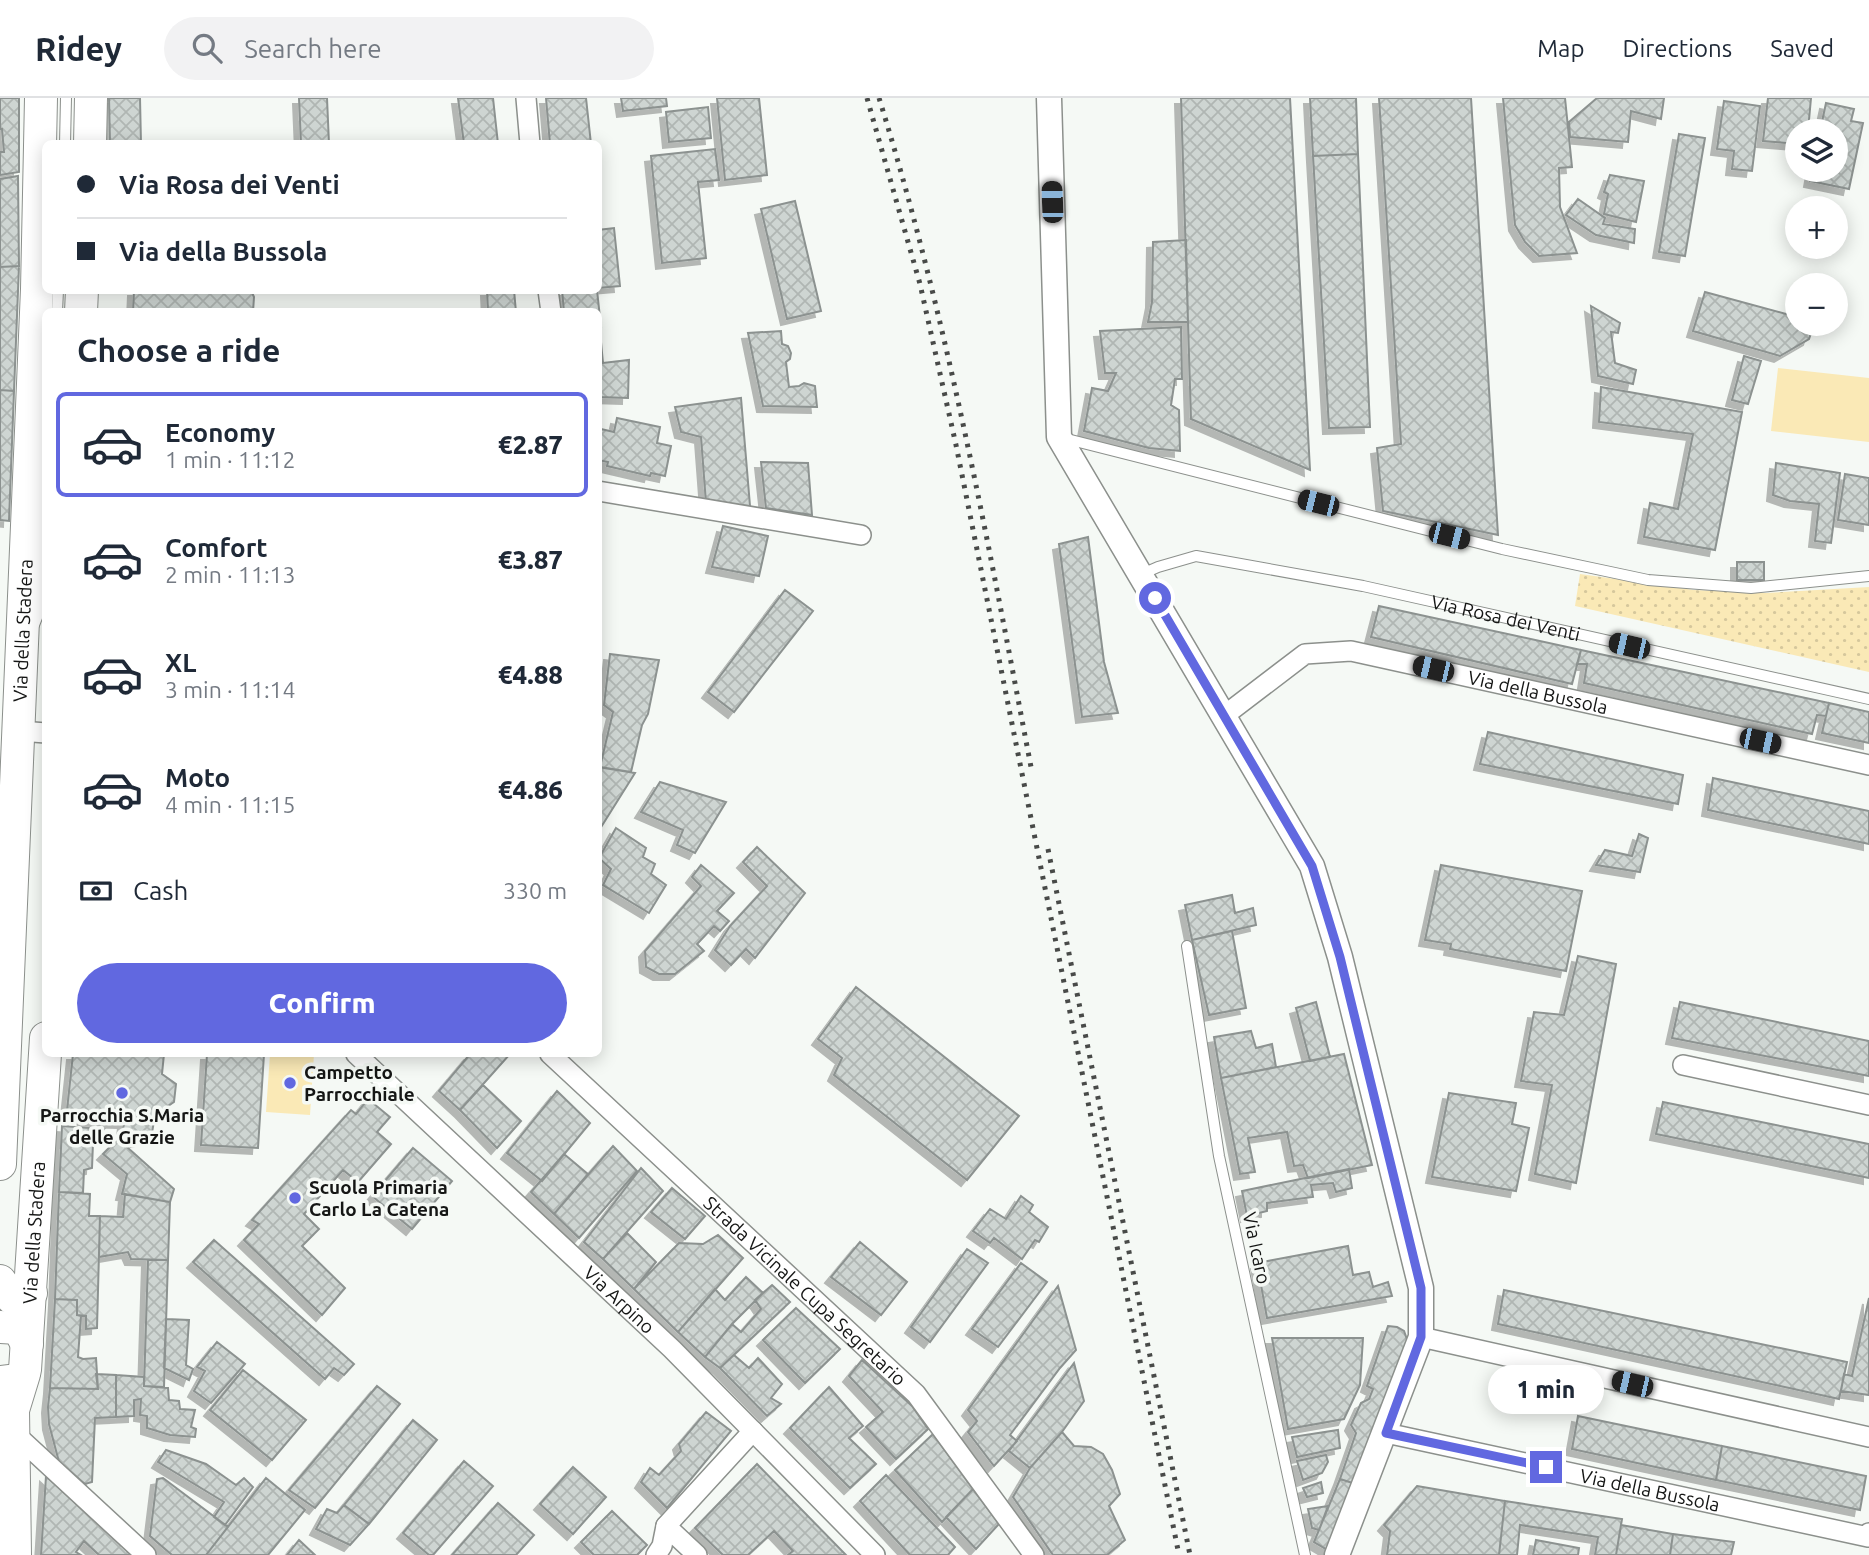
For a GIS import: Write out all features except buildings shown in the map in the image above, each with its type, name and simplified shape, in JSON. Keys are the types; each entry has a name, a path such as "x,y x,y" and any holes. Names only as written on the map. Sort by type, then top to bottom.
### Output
{"main road":[{"name":"Via della Stadera","path":"0,1164 9,768 33,732 22,655 38,254 41,98"},
{"path":"90,140 92,98"},
{"name":"Via della Stadera","path":"15,1555 13,1388 31,1293 45,1057"},
{"path":"0,1281 8,1294 15,1298 31,1293"},
{"path":"0,1326 18,1328 13,1388"}],"street":[{"path":"526,98 530,140"},
{"path":"1049,98 1059,437 1312,866 1340,957 1421,1288 1421,1337 1337,1555"},
{"path":"602,492 861,535"},
{"name":"Via della Bussola","path":"1225,716 1305,654 1351,651 1869,765"},
{"name":"Via Arpino","path":"359,1057 672,1349 875,1555"},
{"name":"Strada Vicinale Cupa Segretario","path":"553,1057 916,1394 1034,1555"},
{"path":"1682,1065 1869,1105"},
{"path":"1421,1337 1869,1437"},
{"path":"13,1388 146,1555"},
{"path":"656,1555 662,1546 666,1526 753,1431"},
{"name":"Via della Bussola","path":"1386,1433 1868,1537 1869,1533"},
{"path":"666,1526 697,1555"}],"lane":[{"path":"65,140 66,98"},
{"path":"1059,437 1502,549 1648,580 1751,588 1869,576"},
{"name":"Via Rosa dei Venti","path":"1142,574 1196,556 1363,586 1869,699"},
{"path":"22,655 42,613"},
{"name":"Via Icaro","path":"1187,946 1219,1156 1305,1555"}],"shaded area":[{"path":"1778,368 1869,378 1869,442 1771,431"},
{"path":"1580,574 1694,590 1766,593 1869,587 1869,672 1575,606"},
{"name":"Campetto Parrocchiale","path":"270,1057 314,1057 310,1115 266,1112"}],"railway":[{"path":"867,98 920,284 956,445 1179,1555"},
{"path":"879,98 946,347 982,514 1031,767"},
{"path":"1048,849 1190,1555"}],"place":[{"name":"Campetto Parrocchiale","path":"290,1083"},
{"name":"Parrocchia S.Maria delle Grazie","path":"122,1093"},
{"name":"Scuola Primaria Carlo La Catena","path":"295,1198"}],"route":[{"path":"1155,598 1312,866 1340,957 1421,1288 1421,1337 1386,1433 1546,1467"}]}
